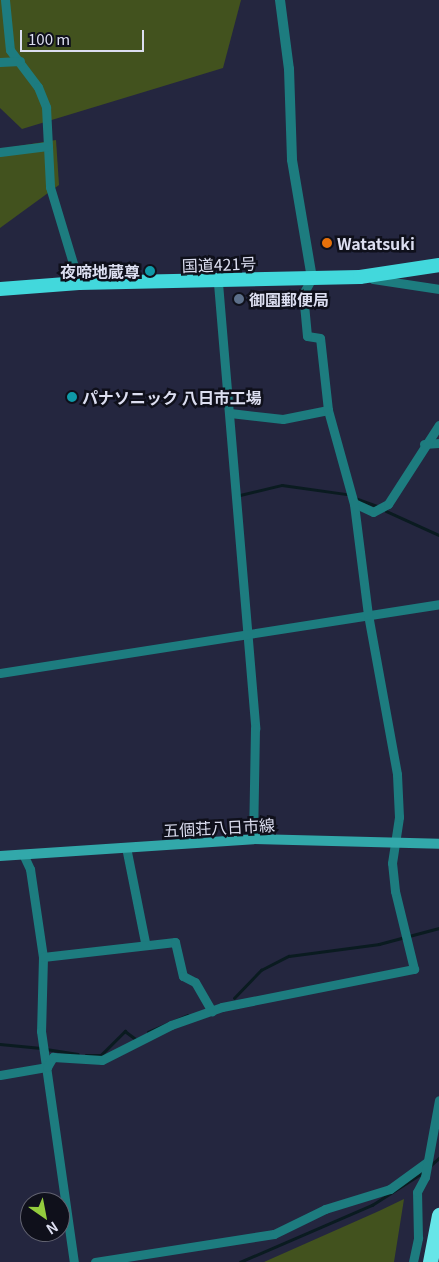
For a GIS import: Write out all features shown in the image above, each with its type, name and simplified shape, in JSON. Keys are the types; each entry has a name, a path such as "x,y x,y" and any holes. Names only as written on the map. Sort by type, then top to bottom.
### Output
{"highway":[{"name":"国道421号","path":"0,290 79,282 218,283 360,277 439,265"},
{"path":"430,1261 439,1215"}],"main road":[{"name":"五個荘八日市線","path":"0,856 253,839 397,840 439,844"}],"street":[{"path":"5,0 10,50 20,61 46,107 50,187 79,282"},
{"path":"0,1075 47,1067 53,1058 102,1060 171,1024 212,1011 414,970 395,891 392,863 397,840 397,774 368,615 354,503 328,410 320,338 307,336 303,294 312,278 292,160 289,69 280,0"},
{"path":"0,62 20,61"},
{"path":"0,152 48,146"},
{"path":"360,277 439,289"},
{"path":"218,283 249,634 255,728 253,839"},
{"path":"230,413 283,419 328,410"},
{"path":"354,503 373,512 388,504 399,493 424,444 439,425"},
{"path":"424,444 439,443"},
{"path":"0,673 439,604"},
{"path":"126,847 145,942"},
{"path":"23,854 30,869 43,957 41,1031 74,1262"},
{"path":"43,957 145,942 175,942 183,976 195,982 212,1011"},
{"path":"413,1262 418,1238 417,1192 425,1177 439,1100"},
{"path":"95,1262 274,1234 325,1209 390,1189 427,1164"}],"green space":[{"path":"0,0 241,0 223,68 22,129 0,108"},
{"path":"56,140 59,185 0,228 0,149"},
{"path":"404,1199 394,1262 264,1262 379,1211"}],"waterway":[{"path":"240,495 282,485 346,494"},
{"path":"355,498 377,506"},
{"path":"386,511 439,535"},
{"path":"234,998 261,970 289,956 379,944 439,928"},
{"path":"148,1032 188,1015"},
{"path":"86,1055 101,1055 125,1031 137,1040"},
{"path":"0,1044 41,1048"},
{"path":"46,1049 78,1054"},
{"path":"430,1166 439,1158"},
{"path":"240,1262 372,1205 422,1173"}],"place":[{"name":"Watatsuki","path":"327,243"},
{"name":"夜啼地蔵尊","path":"150,271"},
{"name":"御園郵便局","path":"239,299"},
{"name":"パナソニック 八日市工場","path":"72,397"}]}
